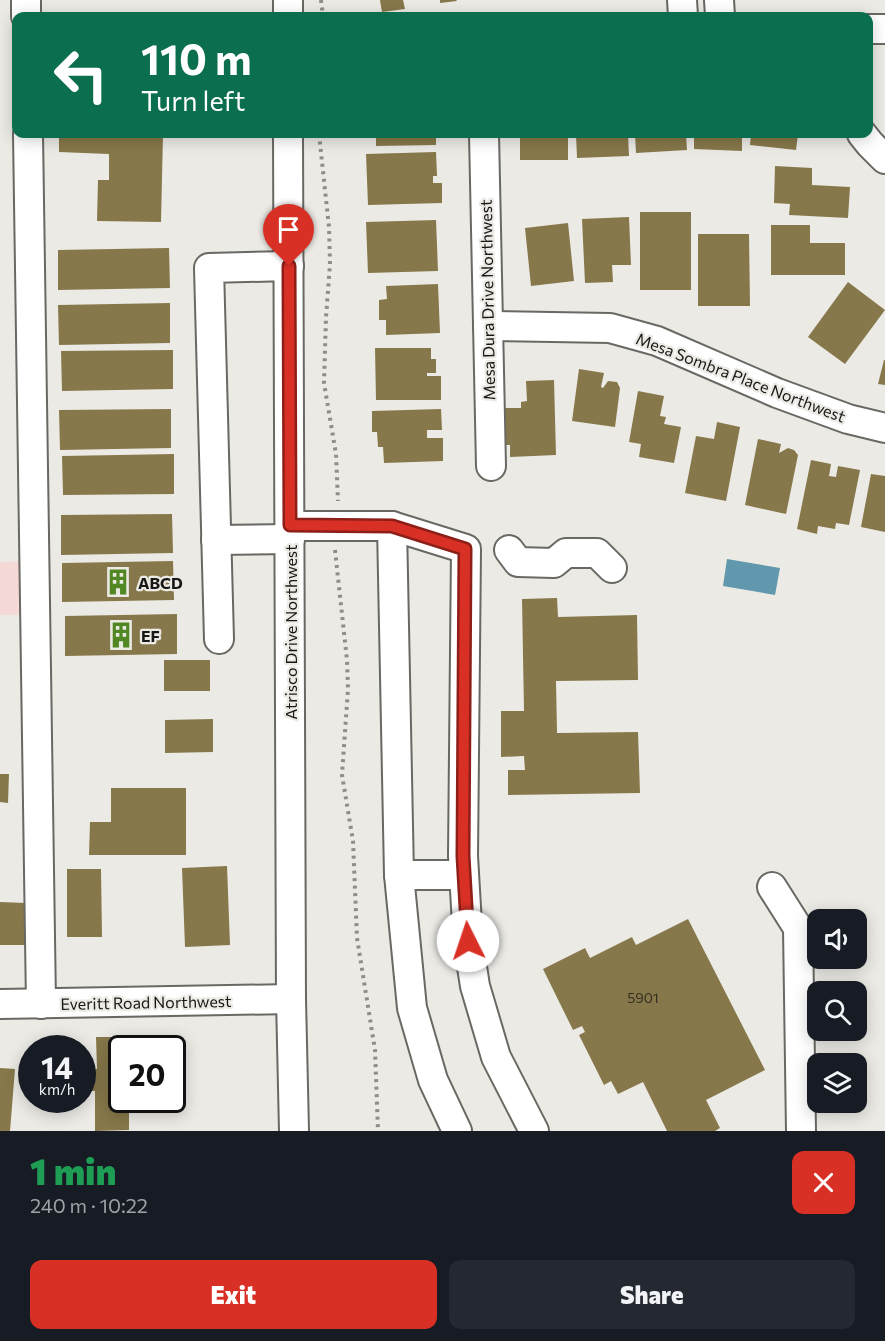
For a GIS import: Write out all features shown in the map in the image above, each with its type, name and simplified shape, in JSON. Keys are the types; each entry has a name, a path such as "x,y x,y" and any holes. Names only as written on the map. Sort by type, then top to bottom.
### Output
{"street":[{"path":"28,138 41,1004"},
{"name":"Atrisco Drive Northwest","path":"288,138 291,999 294,1131"},
{"name":"Mesa Dura Drive Northwest","path":"484,138 491,466"},
{"path":"865,138 885,159"},
{"path":"219,639 209,268 289,266"},
{"name":"Mesa Sombra Place Northwest","path":"488,326 610,327 657,340 777,393 848,419 885,428"},
{"path":"216,540 290,532 392,526 465,549 509,550 518,562 554,563 566,553 597,554 612,568"},
{"path":"392,526 399,875 411,1008 433,1080 457,1131"},
{"path":"465,549 464,875 468,941 475,986 496,1058 534,1131"},
{"path":"399,875 464,875"},
{"path":"772,887 798,928 801,1131"},
{"name":"Everitt Road Northwest","path":"0,1004 291,999"}],"path":[{"path":"319,138 329,226 330,264 324,383 336,454 338,501"},
{"path":"335,550 348,689 342,775 353,841 357,938 375,1050 378,1131"}],"shaded area":[{"path":"23,561 24,615 0,615 0,562"}],"water":[{"path":"727,559 780,568 775,595 723,586"}],"building":[{"path":"380,0 403,0 405,9 382,12"},
{"path":"440,0 456,0 457,1 440,3"},
{"path":"59,138 163,138 161,222 97,221 98,180 109,180 109,154 59,152"},
{"path":"376,138 436,138 436,145 376,146"},
{"path":"520,138 568,138 568,160 520,160"},
{"path":"576,138 628,138 629,156 577,158"},
{"path":"635,138 686,138 687,150 636,153"},
{"path":"694,138 742,138 742,151 694,149"},
{"path":"751,138 798,138 796,150 750,145"},
{"path":"436,152 437,176 433,176 433,183 442,183 442,203 368,205 366,154"},
{"path":"775,166 812,168 812,185 850,187 848,218 789,215 790,204 774,203"},
{"path":"640,212 691,212 691,290 640,290"},
{"path":"629,217 631,265 612,265 613,282 585,283 582,219"},
{"path":"436,220 438,271 368,273 366,222"},
{"path":"568,223 574,281 531,286 525,228"},
{"path":"771,225 810,225 810,243 845,243 845,275 771,275"},
{"path":"698,234 749,234 750,306 698,306"},
{"path":"169,248 170,288 58,290 58,250"},
{"path":"848,282 885,310 845,364 808,337"},
{"path":"438,284 440,333 386,335 386,320 379,320 379,300 387,299 386,286"},
{"path":"170,303 170,343 59,345 58,305"},
{"path":"375,348 431,348 431,359 436,359 436,373 427,373 427,376 441,376 441,400 376,400"},
{"path":"173,350 173,389 62,391 61,351"},
{"path":"885,360 885,385 878,384"},
{"path":"579,369 604,373 601,387 603,388 608,381 617,382 620,388 615,427 572,421"},
{"path":"554,380 556,455 510,457 510,445 505,445 504,408 521,408 521,402 527,401 526,381"},
{"path":"638,391 664,396 660,416 666,417 664,424 681,427 674,463 639,457 641,444 629,442"},
{"path":"171,409 171,448 60,450 59,410"},
{"path":"441,409 442,430 427,430 427,438 443,438 443,461 384,463 383,447 378,447 377,432 372,432 372,411"},
{"path":"717,422 740,427 726,501 685,493 696,436 714,439"},
{"path":"758,439 781,444 779,453 788,448 794,450 798,455 786,514 745,505"},
{"path":"174,454 174,494 63,495 62,456"},
{"path":"811,460 831,464 829,476 836,477 838,466 860,470 849,525 836,523 835,529 818,526 817,534 797,529"},
{"path":"871,474 885,476 885,532 861,527"},
{"path":"172,514 173,553 61,555 61,515"},
{"name":"ABCD","path":"173,561 174,600 62,602 62,563"},
{"path":"557,598 558,617 637,615 638,680 556,681 557,733 638,732 640,793 508,795 508,770 525,770 524,756 501,757 501,711 524,711 522,599"},
{"name":"EF","path":"177,614 177,654 65,656 65,616"},
{"path":"164,660 210,660 210,691 164,691"},
{"path":"213,719 213,752 165,753 165,720"},
{"path":"0,774 9,774 8,803 0,802"},
{"path":"111,788 186,788 186,855 89,855 90,822 111,822"},
{"path":"227,866 230,945 185,947 182,868"},
{"path":"67,869 101,869 102,937 67,937"},
{"path":"0,902 26,903 25,945 0,945"},
{"path":"688,919 765,1070 706,1100 720,1128 715,1131 667,1131 643,1082 618,1094 611,1081 604,1085 579,1035 585,1032 582,1026 573,1030 543,969 585,948 590,958 632,937 636,945"},
{"path":"96,1037 108,1037 108,1113 129,1113 129,1130 95,1131"},
{"path":"0,1068 15,1069 10,1131 0,1131"}],"place":[{"name":"ABCD","path":"118,582"},
{"name":"EF","path":"121,635"}],"route":[{"path":"289,266 290,525 392,526 465,549 463,856 468,941"}]}
